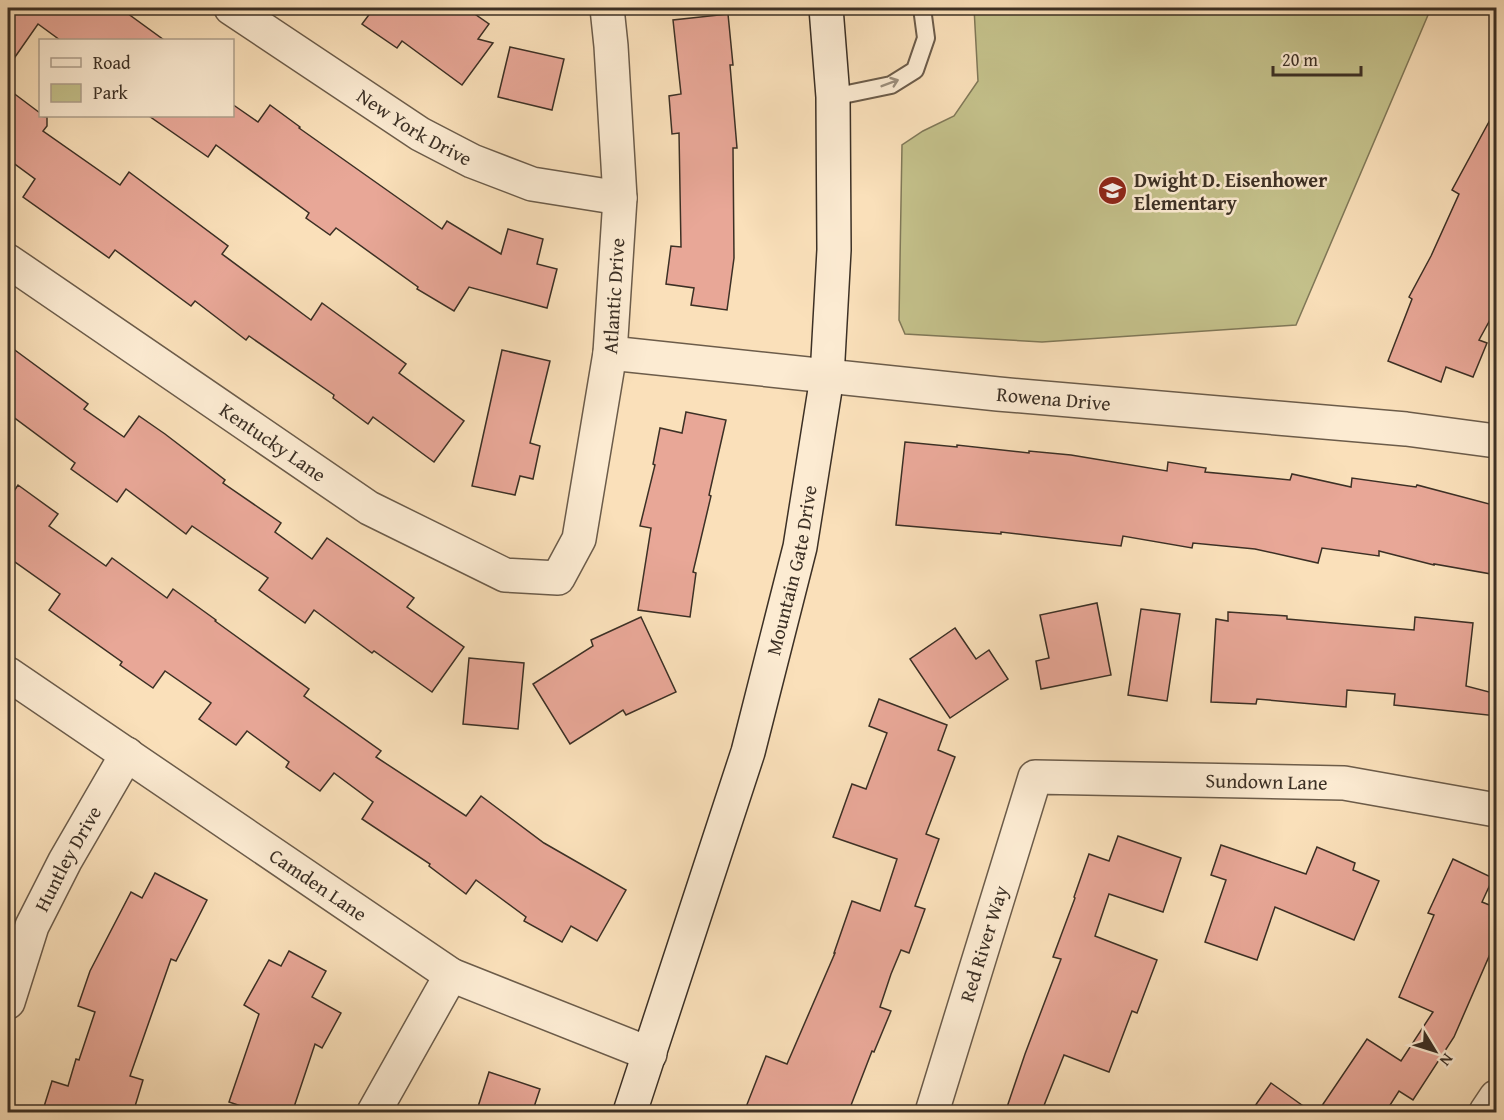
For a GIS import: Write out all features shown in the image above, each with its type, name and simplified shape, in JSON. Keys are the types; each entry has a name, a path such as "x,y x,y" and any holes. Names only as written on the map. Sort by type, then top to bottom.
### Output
{"street":[{"name":"New York Drive","path":"231,8 420,134 472,161 532,184 620,198"},
{"name":"Atlantic Drive","path":"558,578 579,539 610,353 620,198 607,8"},
{"name":"Mountain Gate Drive","path":"630,1113 748,752 800,548 827,377 834,250 833,97 826,8"},
{"name":"Kentucky Lane","path":"8,261 369,508 505,575 558,578"},
{"name":"Rowena Drive","path":"610,353 1009,395 1406,429 1497,441"},
{"name":"Camden Lane","path":"8,674 451,975 650,1054"},
{"name":"Huntley Drive","path":"8,1002 32,926 65,861 127,754"},
{"name":"Sundown Lane","path":"1035,777 1344,783 1497,810"},
{"name":"Red River Way","path":"932,1113 1035,777"},
{"path":"374,1113 451,975"},
{"path":"1486,1113 1497,1097"}],"lane":[{"path":"833,97 891,85 915,70 926,38 922,8"}],"green space":[{"name":"Dwight D. Eisenhower Elementary","path":"974,8 1431,8 1296,325 1042,342 905,334 899,320 902,145 923,131 954,116 978,81"}],"building":[{"path":"8,8 120,8 163,39 59,39 38,24 8,67"},
{"path":"374,8 466,8 489,24 478,39 493,43 462,85 402,41 397,48 362,24"},
{"path":"728,14 737,148 733,148 734,258 727,310 691,305 694,288 666,284 671,246 681,247 679,133 672,134 669,96 681,94 673,20"},
{"path":"510,47 564,59 552,110 498,97"},
{"path":"8,89 39,112 39,117 47,117 47,126 43,131 120,185 129,172 228,246 222,254 311,320 322,303 406,364 399,373 464,421 434,462 373,417 368,424 333,398 334,395 249,336 246,340 195,301 191,306 115,250 109,258 23,197 35,179 8,159"},
{"path":"234,105 258,122 270,105 442,229 447,221 501,254 508,229 543,239 537,264 557,269 547,308 469,287 454,311 417,289 418,287 336,228 330,235 306,218 309,213 216,145 208,157 150,117 234,117"},
{"path":"1497,107 1497,307 1479,340 1487,343 1473,377 1446,367 1441,382 1388,361 1412,299 1409,297 1431,256 1459,194 1452,190"},
{"path":"8,345 88,404 84,409 124,437 139,416 165,434 225,480 223,483 281,523 275,532 312,559 327,538 414,598 407,607 464,647 432,692 374,651 372,653 314,610 305,623 259,590 268,578 192,526 186,534 126,489 117,502 71,469 75,463 8,413"},
{"path":"502,350 550,361 530,443 540,446 533,479 520,476 515,495 472,486"},
{"path":"686,412 726,420 693,572 696,573 690,617 638,610 651,528 640,526 655,465 653,464 660,428 682,433"},
{"path":"905,442 1071,455 1167,471 1168,462 1206,468 1205,472 1290,480 1292,474 1351,487 1352,478 1416,487 1417,485 1497,506 1497,575 1434,565 1379,551 1379,556 1322,548 1318,563 1255,549 1193,543 1192,548 1123,536 1121,546 1001,532 1001,534 896,525"},
{"path":"18,485 58,514 49,526 106,566 112,558 167,598 173,589 309,689 304,696 381,751 376,757 466,816 481,796 544,843 626,890 597,941 571,926 562,942 524,921 526,917 476,880 466,894 429,866 430,864 362,819 373,802 334,773 320,791 286,767 289,762 247,731 236,745 199,719 211,703 165,671 153,688 120,665 122,662 49,610 60,594 8,557 8,500"},
{"path":"1097,603 1111,675 1041,689 1036,661 1049,658 1040,615"},
{"path":"1141,609 1180,614 1167,701 1128,695"},
{"path":"1228,612 1414,630 1415,617 1473,623 1466,686 1497,694 1497,716 1394,705 1395,694 1347,690 1346,707 1257,699 1256,704 1211,702 1216,619 1228,621"},
{"path":"641,617 676,692 626,715 623,710 570,744 533,684 593,646 591,640"},
{"path":"955,628 976,659 989,650 1008,679 950,718 910,659"},
{"path":"469,658 524,663 518,729 463,724"},
{"path":"879,699 947,725 938,750 955,757 926,834 939,839 915,906 925,909 909,953 901,950 891,974 880,1007 891,1011 874,1052 872,1051 848,1113 759,1113 746,1107 766,1056 787,1064 835,953 852,901 880,911 897,859 833,837 852,784 866,789 887,733 869,726"},
{"path":"1118,836 1181,858 1163,912 1109,894 1095,936 1157,960 1137,1013 1132,1011 1109,1072 1064,1055 1041,1113 1005,1113 1061,959 1053,957 1089,854 1109,861"},
{"path":"1221,845 1306,874 1317,847 1355,863 1353,870 1379,881 1354,940 1275,907 1257,960 1205,942 1226,880 1211,875"},
{"path":"1453,859 1493,878 1482,902 1497,908 1497,938 1454,1037 1413,1100 1399,1091 1385,1113 1317,1113 1367,1039 1401,1061 1433,1012 1399,997 1434,915 1428,913"},
{"path":"155,873 207,900 176,961 171,959 130,1076 143,1080 133,1113 42,1113 52,1081 68,1086 76,1059 79,1060 95,1012 78,1006 90,971 131,892 142,898"},
{"path":"289,951 326,971 312,997 341,1013 322,1048 315,1044 292,1113 262,1113 229,1102 259,1014 244,1005 269,960 281,966"},
{"path":"489,1072 540,1089 532,1113 476,1113"},
{"path":"1271,1083 1313,1113 1250,1113"}],"place":[{"name":"Dwight D. Eisenhower Elementary","path":"1113,191"}]}
